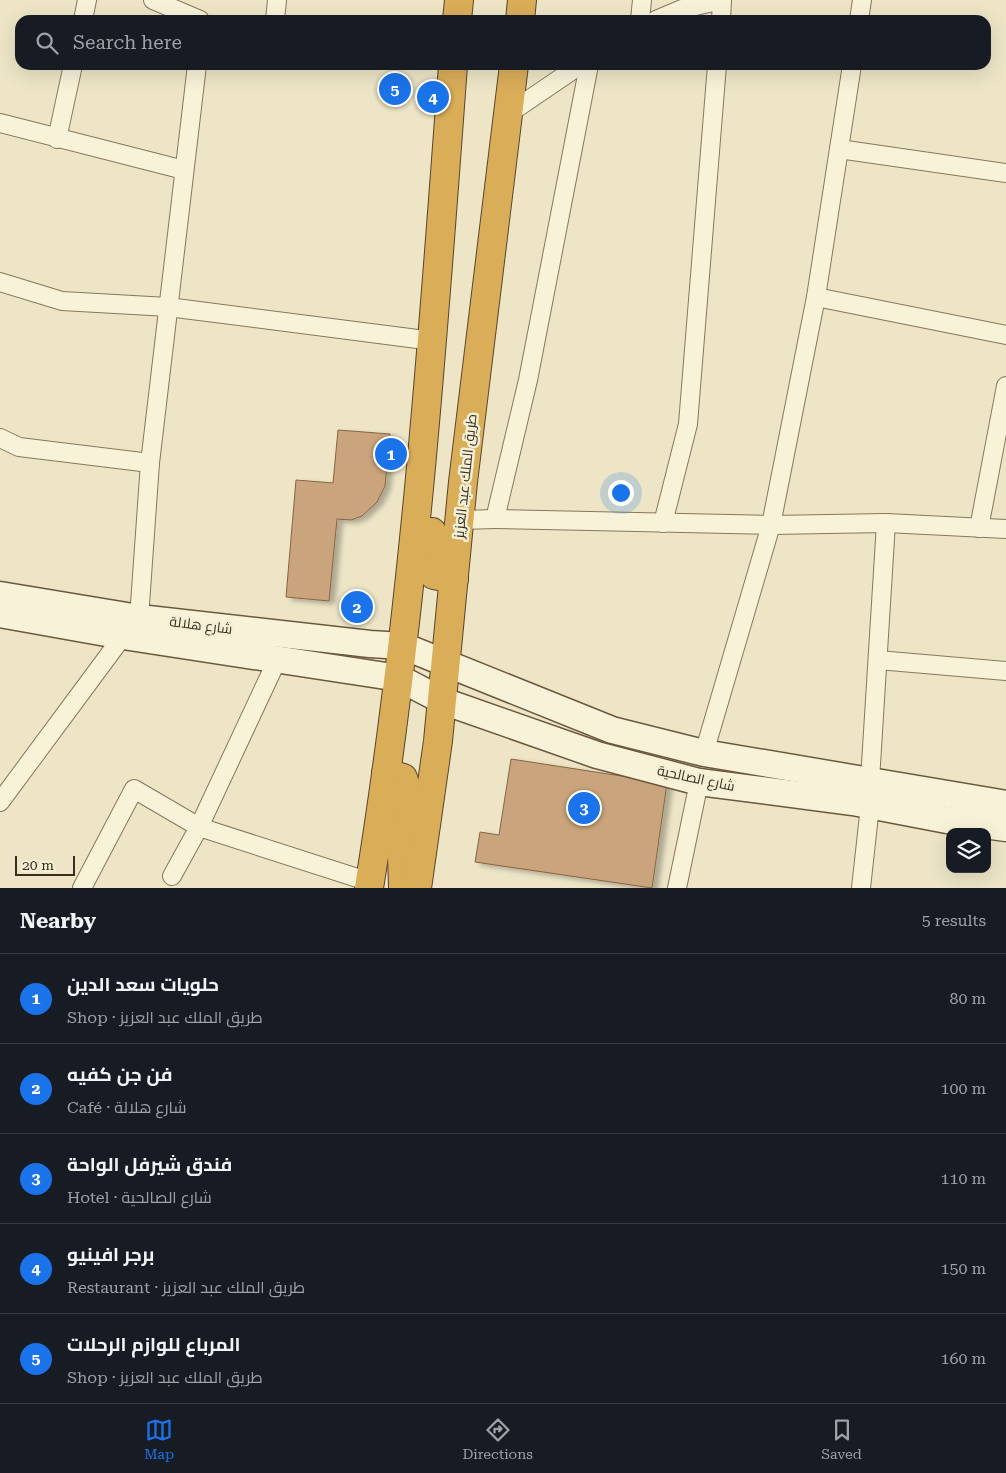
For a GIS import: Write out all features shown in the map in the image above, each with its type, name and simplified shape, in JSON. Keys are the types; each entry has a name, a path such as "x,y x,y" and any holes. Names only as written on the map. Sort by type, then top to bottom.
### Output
{"highway":[{"path":"458,15 459,0"},
{"path":"520,15 522,0"},
{"path":"370,885 403,646 433,341 453,70"},
{"name":"طريق الملك عبد العزيز","path":"418,888 448,663 464,472 513,70"},
{"path":"433,341 442,425 429,567 434,575 454,579"},
{"path":"386,773 403,778 407,790 402,855 403,888"}],"street":[{"path":"84,15 87,0"},
{"path":"152,0 188,15"},
{"path":"276,15 277,0"},
{"path":"640,15 642,0"},
{"path":"667,15 682,8 722,0 721,15"},
{"path":"860,15 862,0"},
{"path":"57,139 72,70"},
{"path":"0,802 131,627 196,70"},
{"path":"508,114 573,70"},
{"path":"495,519 528,380 588,70"},
{"path":"663,523 688,424 717,70"},
{"path":"704,753 771,525 816,297 851,70"},
{"path":"0,123 184,170"},
{"path":"839,149 1006,173"},
{"path":"0,282 62,301 168,307 433,341"},
{"path":"816,297 1006,335"},
{"path":"979,528 1006,386"},
{"path":"0,438 19,447 150,463"},
{"path":"460,520 495,519 771,525 886,523 1006,529"},
{"path":"861,888 870,793 886,523"},
{"name":"شارع هلالة","path":"0,595 131,627 278,658 399,678"},
{"name":"شارع هلالة","path":"0,614 131,627 403,646"},
{"name":"شارع الصالحية","path":"403,646 612,730 870,793 947,820 1006,828"},
{"path":"172,876 199,827 278,658"},
{"path":"878,660 1006,671"},
{"name":"شارع الصالحية","path":"399,678 443,701 597,755 699,782 1006,804"},
{"path":"677,888 699,782"},
{"path":"82,888 134,789 199,827 370,885"}],"building":[{"path":"338,430 390,434 385,486 377,502 362,516 351,520 337,519 329,601 286,597 296,480 333,483"},
{"path":"511,759 667,783 652,888 475,862 480,832 499,835"}],"place":[{"name":"المرباع للوازم الرحلات","path":"395,89"},
{"name":"برجر افينيو","path":"433,97"},
{"name":"حلويات سعد الدين","path":"391,454"},
{"name":"فن جن كفيه","path":"357,607"},
{"name":"فندق شيرفل الواحة","path":"584,808"}]}
